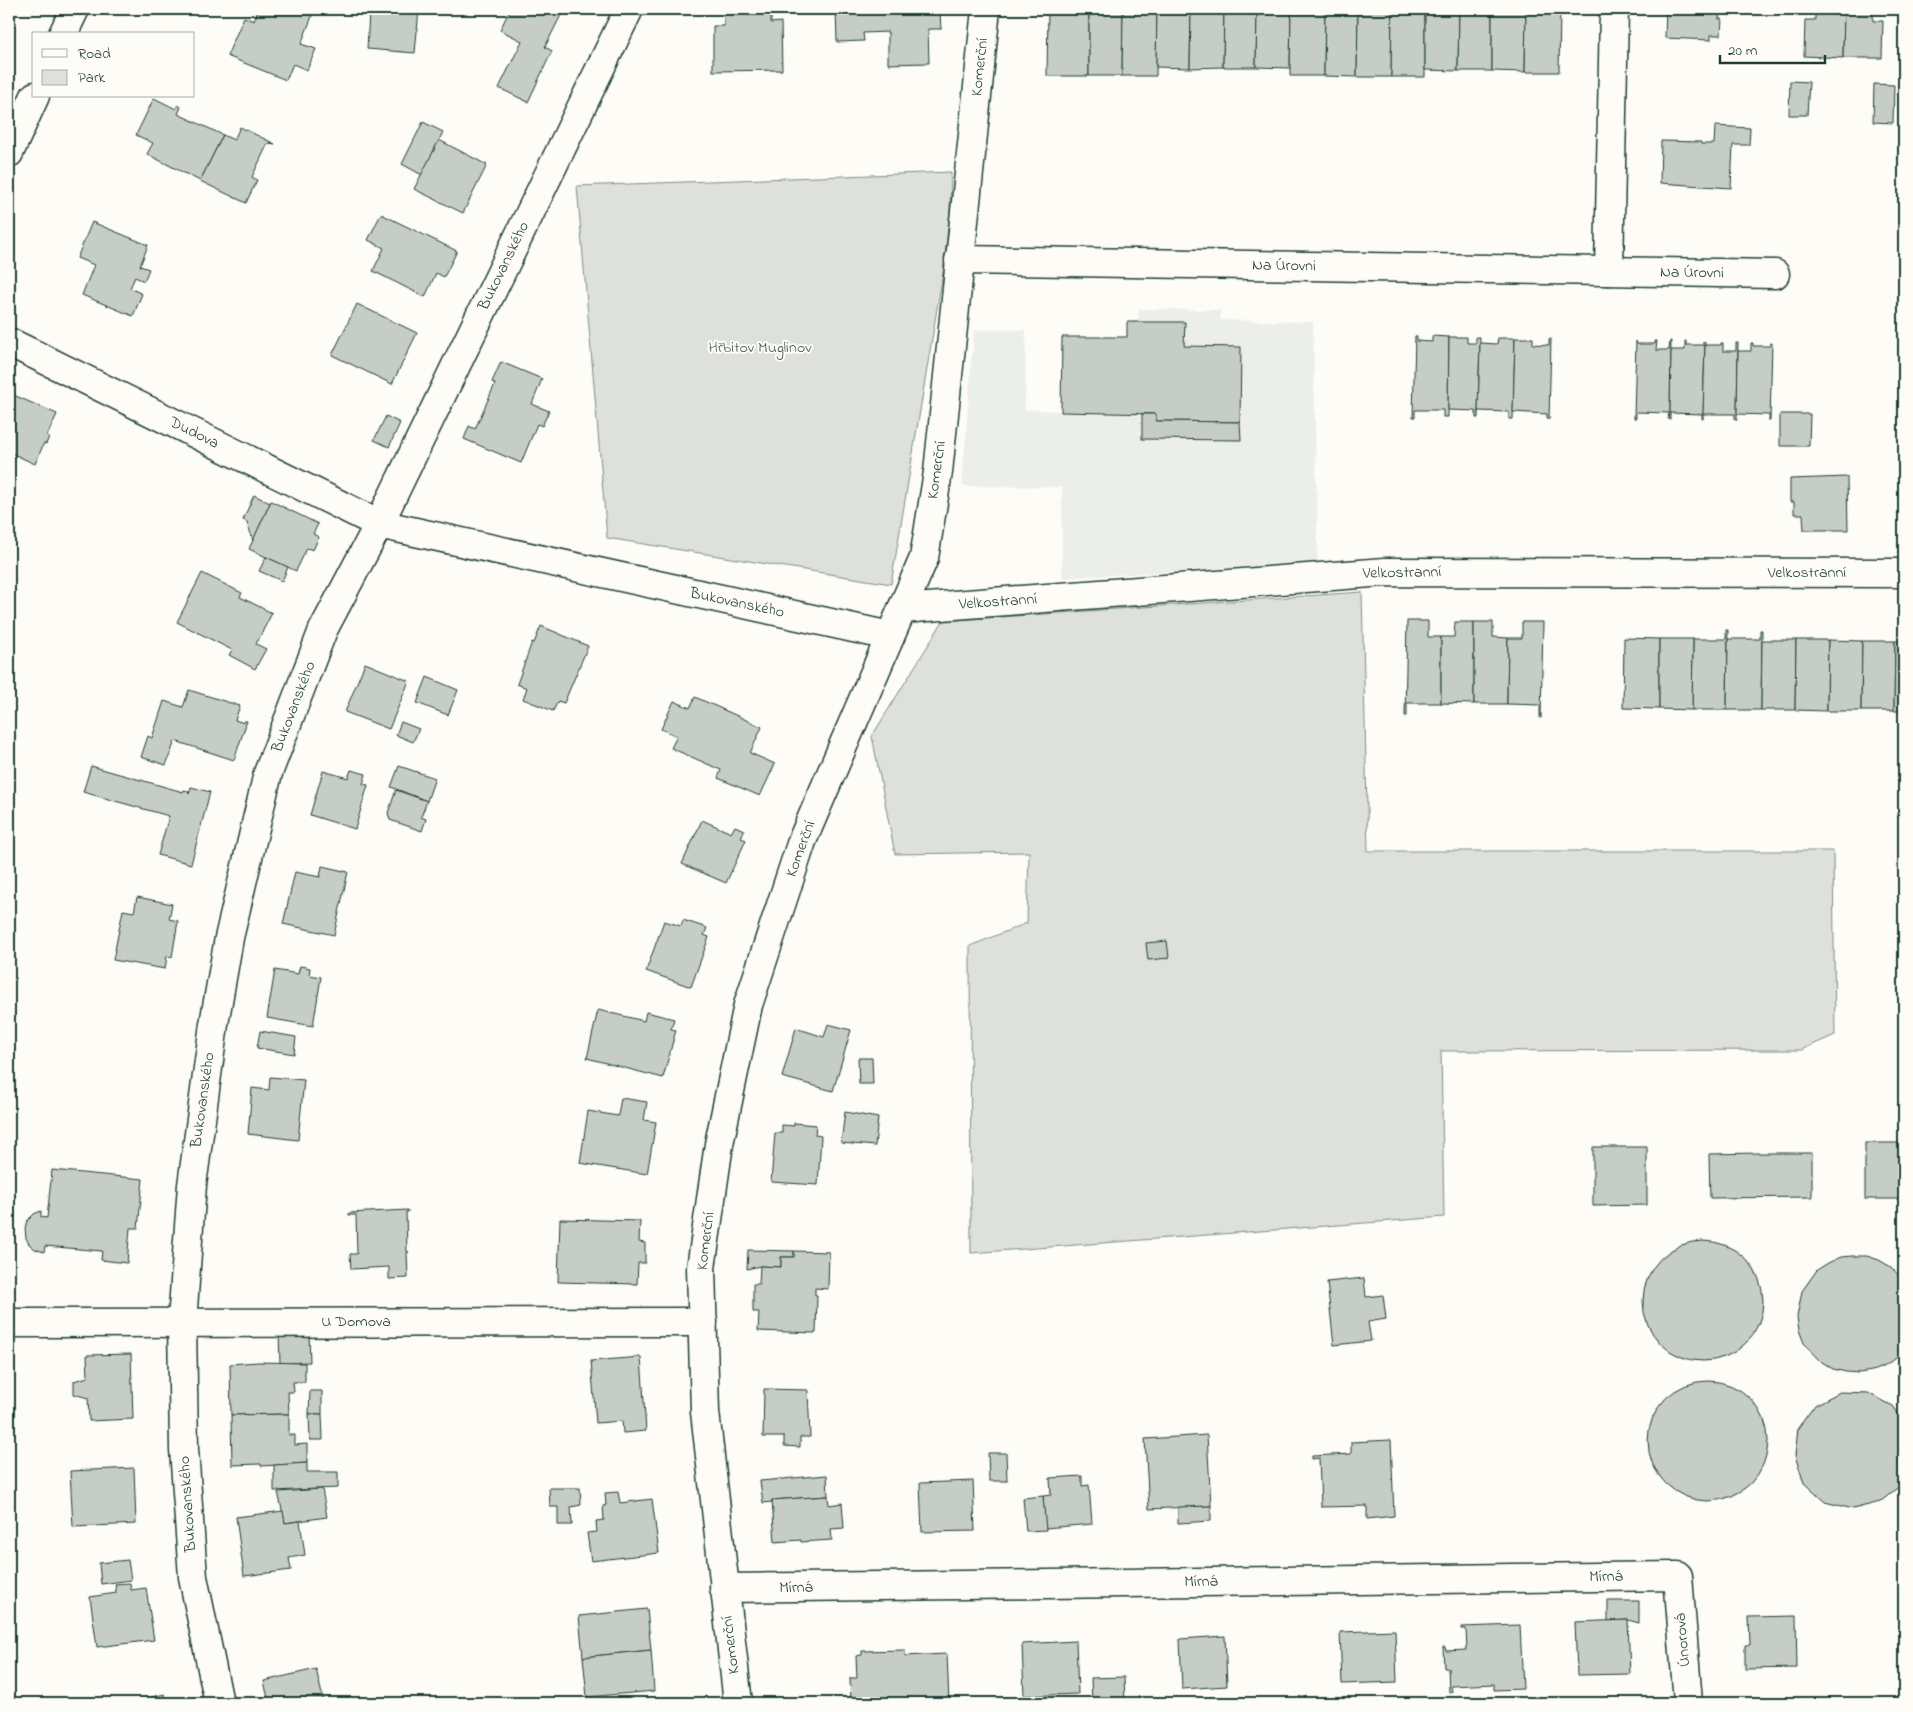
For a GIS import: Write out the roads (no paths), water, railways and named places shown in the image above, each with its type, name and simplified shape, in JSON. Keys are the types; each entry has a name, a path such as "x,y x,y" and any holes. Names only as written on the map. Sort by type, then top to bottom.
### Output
{"street":[{"path":"64,32 75,9"},
{"name":"Bukovanského","path":"219,1703 193,1577 184,1449 182,1322 192,1185 214,1024 229,938 268,773 323,630 379,524 630,9"},
{"name":"Komerční","path":"738,1703 705,1412 702,1268 719,1144 748,1004 802,841 924,558 938,472 986,9"},
{"path":"1609,272 1614,9"},
{"path":"9,153 34,98"},
{"name":"Na Úrovni","path":"959,260 1775,274"},
{"name":"Dudova","path":"9,342 379,524"},
{"name":"Bukovanského","path":"379,524 890,636"},
{"name":"Velkostranní","path":"902,609 1385,572 1904,573"},
{"name":"U Domova","path":"9,1323 703,1322"},
{"name":"Mírná","path":"724,1588 1678,1576"},
{"name":"Únorová","path":"1678,1576 1688,1703"}],"park label":[{"name":"Hřbitov Muglinov","path":"760,348"}]}
